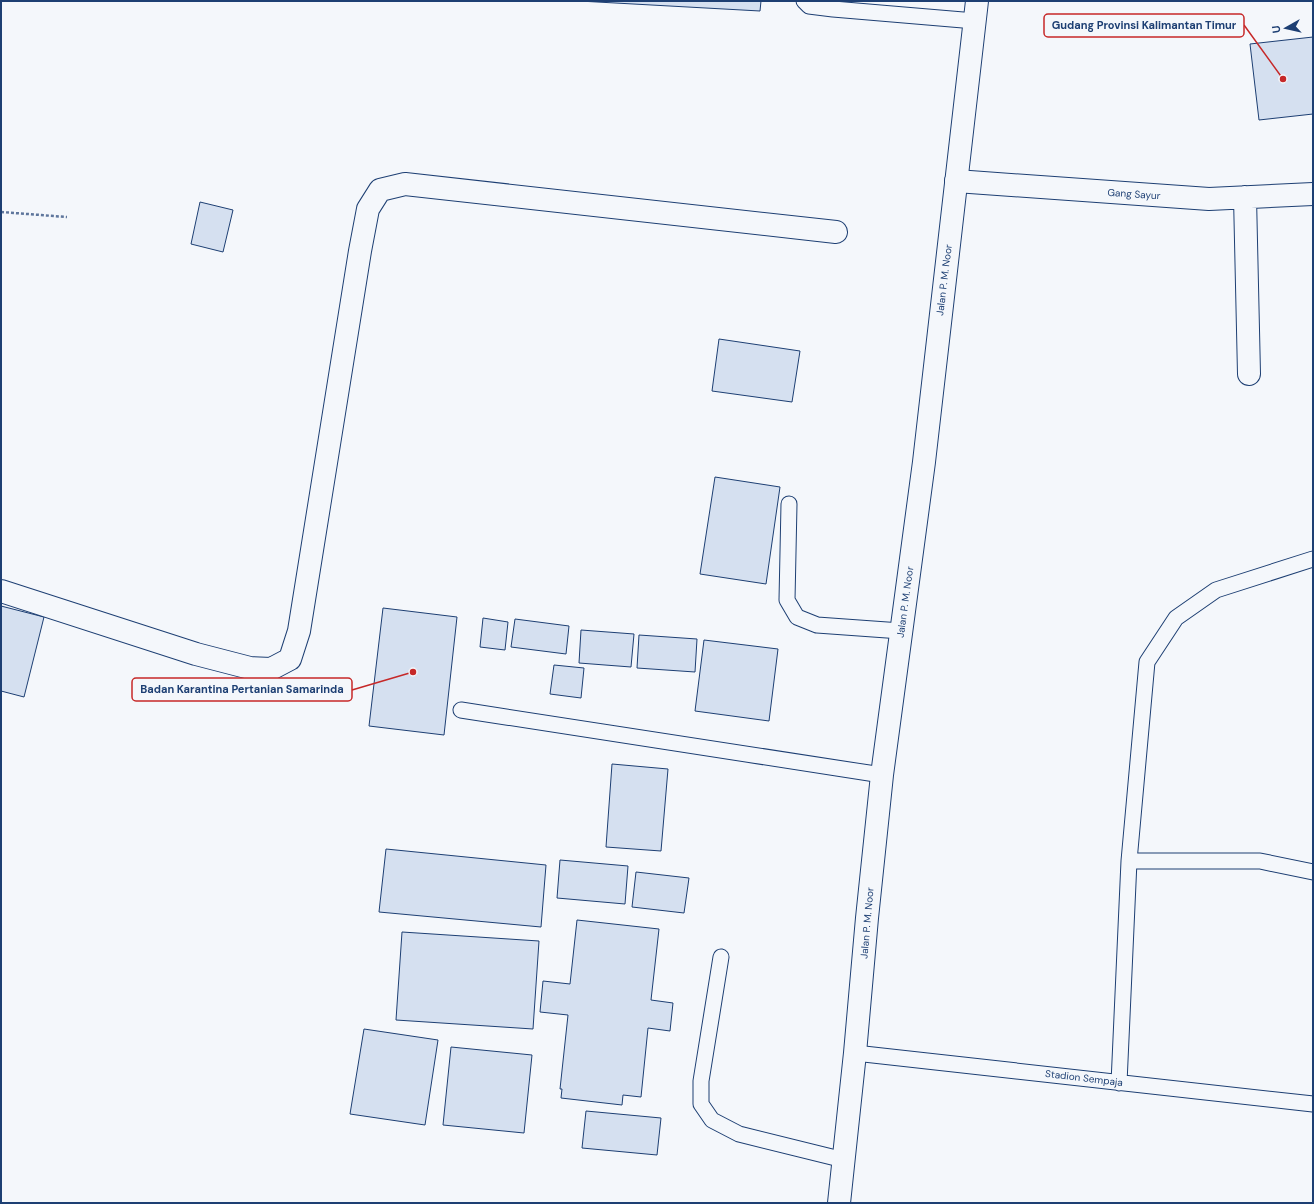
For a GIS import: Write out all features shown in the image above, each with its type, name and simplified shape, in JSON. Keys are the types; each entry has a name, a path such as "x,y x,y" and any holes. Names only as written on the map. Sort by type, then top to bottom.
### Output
{"main road":[{"name":"Jalan P. M. Noor","path":"839,1203 882,775 924,462 976,11"},
{"name":"Gang Sayur","path":"956,182 1210,199 1313,194"},
{"path":"1,591 196,654 250,668 271,669 290,659 299,631 360,251 368,210 380,190 404,184 836,232"},
{"path":"1245,197 1248,374"}],"lane":[{"path":"804,1 809,6 833,9 976,11"},
{"path":"789,504 787,600 797,617 817,625 901,631"},
{"path":"1119,1082 1129,861 1147,662 1176,618 1216,590 1313,559"},
{"path":"460,710 882,775"},
{"path":"1129,861 1260,862 1313,872"},
{"path":"722,957 701,1080 701,1104 712,1120 738,1134 844,1160"},
{"name":"Stadion Sempaja","path":"855,1053 1313,1104"}],"path":[{"path":"1,212 67,217"}],"building":[{"path":"579,1 761,1 760,11"},
{"path":"1313,37 1313,114 1259,120 1250,44"},
{"path":"200,202 233,210 223,252 191,244"},
{"path":"719,339 800,351 792,402 712,391"},
{"path":"715,477 780,487 766,584 700,574"},
{"path":"1,606 44,617 24,697 1,691"},
{"path":"383,608 457,617 444,735 369,726"},
{"path":"483,618 508,622 505,650 480,647"},
{"path":"515,619 569,626 566,654 511,647"},
{"path":"581,630 634,634 631,667 579,663"},
{"path":"639,635 697,639 695,672 637,668"},
{"path":"704,640 778,649 769,721 695,711"},
{"path":"554,665 584,668 581,698 550,694"},
{"path":"612,764 668,769 661,851 606,847"},
{"path":"386,849 546,865 541,927 379,912"},
{"path":"560,860 628,866 625,904 557,898"},
{"path":"636,872 689,878 684,913 632,907"},
{"path":"577,920 659,929 651,1000 673,1003 670,1031 648,1028 641,1097 623,1095 622,1105 561,1098 562,1089 560,1089 568,1015 540,1012 543,981 570,984"},
{"path":"402,932 539,941 533,1029 396,1020"},
{"path":"364,1029 438,1040 425,1125 350,1114"},
{"path":"451,1047 532,1055 524,1133 443,1125"},
{"path":"586,1111 661,1118 657,1155 582,1148"}],"place":[{"name":"Gudang Provinsi Kalimantan Timur","path":"1283,79"},
{"name":"Badan Karantina Pertanian Samarinda","path":"413,672"}]}
